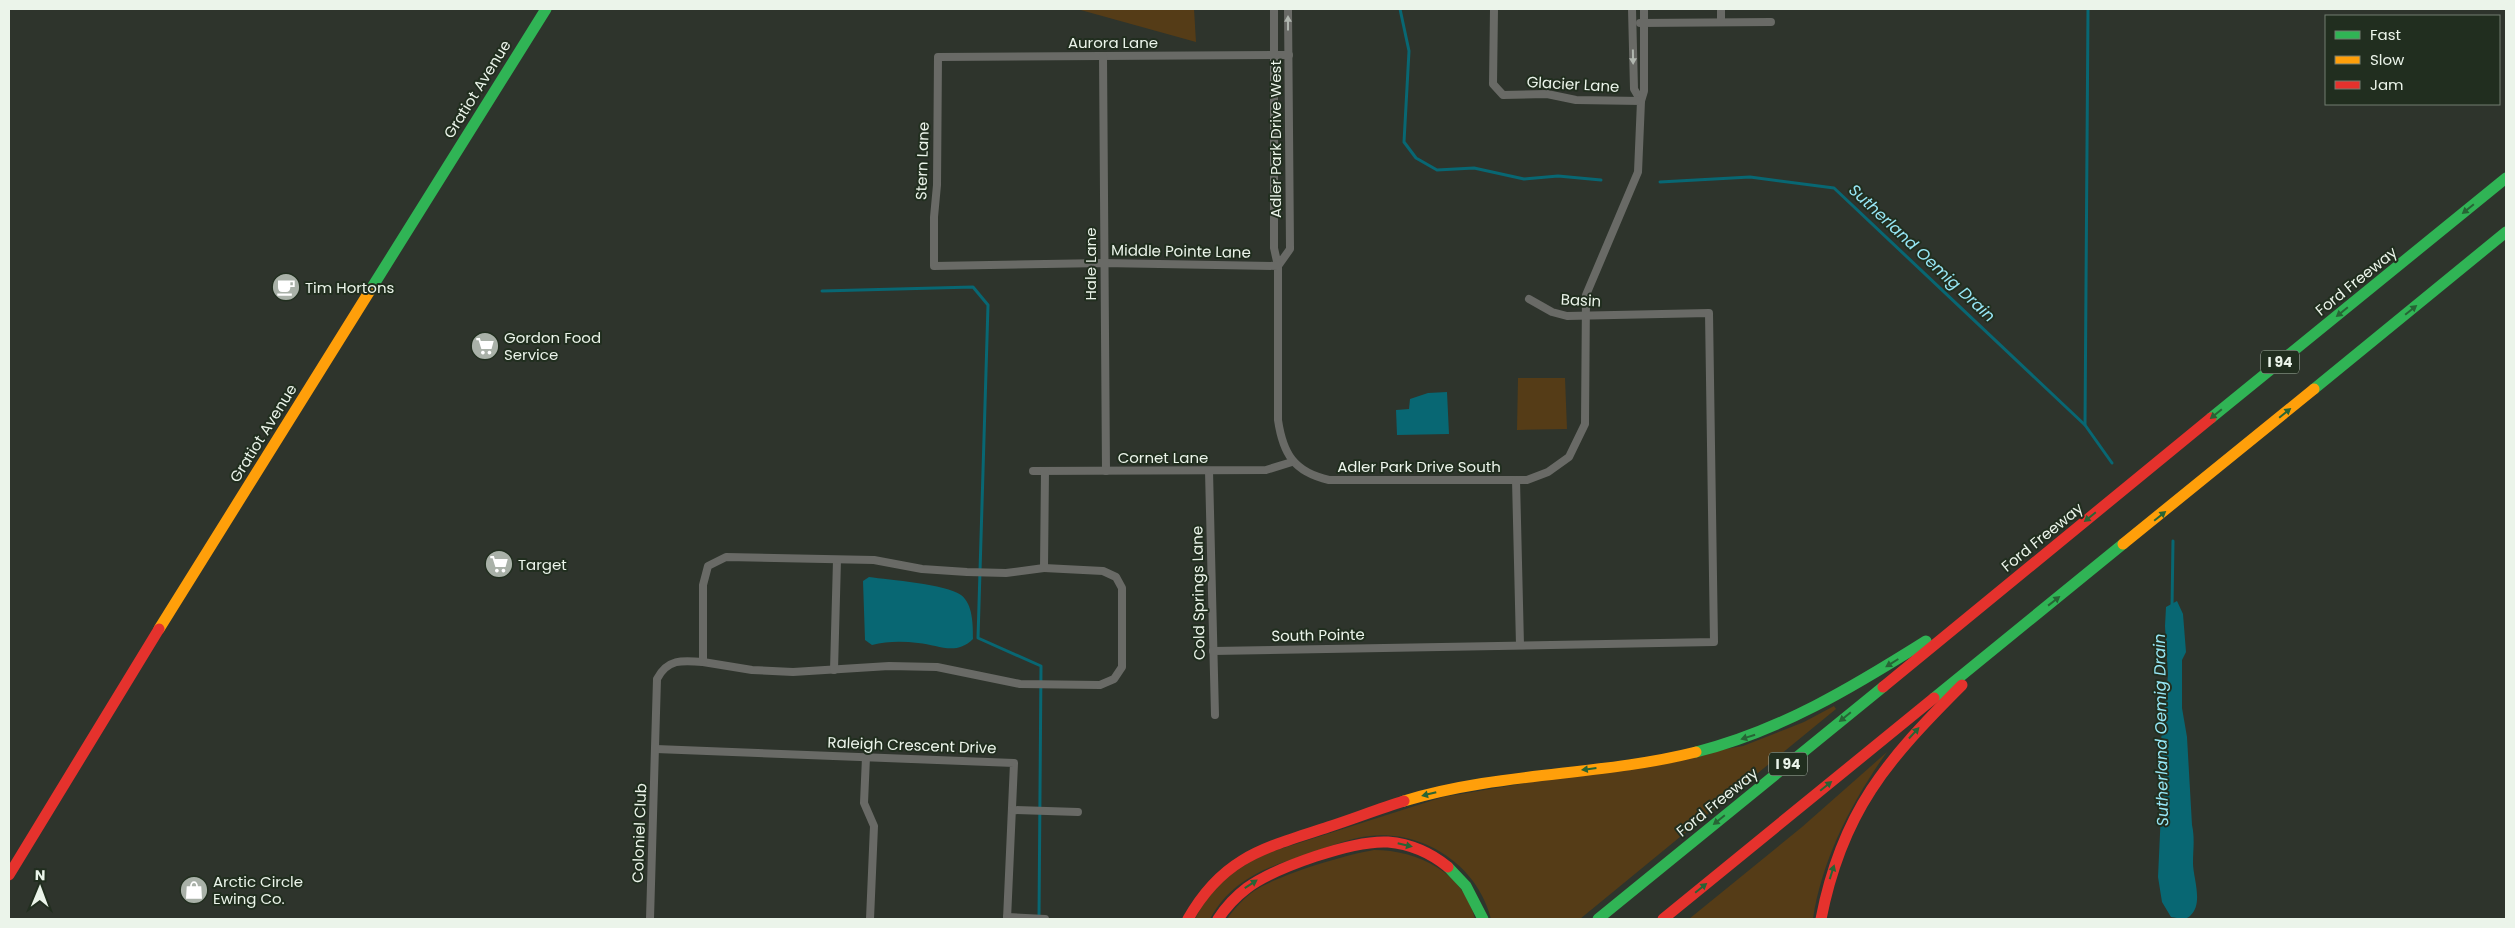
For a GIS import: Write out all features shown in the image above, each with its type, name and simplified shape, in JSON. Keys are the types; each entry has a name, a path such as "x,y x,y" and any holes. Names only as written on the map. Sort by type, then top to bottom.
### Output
{"main road":[{"name":"Gratiot Avenue","path":"9,875 169,613 546,9"},
{"name":"Ford Freeway","path":"1598,919 2506,178"},
{"name":"I 94","path":"1663,919 2122,547 2506,232"},
{"path":"1188,919 1204,893 1223,871 1234,863 1264,848 1442,791 1492,782 1684,755 1764,732 1844,693 1978,609"},
{"path":"1820,919 1838,854 1868,793 1911,737 2016,631"},
{"path":"1218,919 1243,889 1267,875 1359,845 1385,842 1413,847 1440,860 1463,880 1478,905 1483,919"}],"street":[{"name":"Adler Park Drive West","path":"1274,9 1274,248 1278,266 1278,420 1281,439 1292,462"},
{"name":"Adler Park Drive West","path":"1278,266 1290,249 1288,9"},
{"name":"Glacier Lane","path":"1494,9 1493,84 1503,95 1547,94 1576,100 1641,101"},
{"path":"1632,9 1634,89 1641,101"},
{"name":"Adler Park Drive South","path":"1292,462 1317,478 1329,480 1528,480 1548,472 1569,456 1584,424 1586,295 1638,172 1641,101 1644,91 1644,9"},
{"path":"1720,9 1721,22"},
{"path":"1633,23 1771,22"},
{"name":"Aurora Lane","path":"938,57 1289,55"},
{"name":"Hale Lane","path":"1103,56 1103,264 1106,471"},
{"name":"Stern Lane","path":"934,266 938,57"},
{"name":"Middle Pointe Lane","path":"934,266 1103,264 1278,266"},
{"name":"Basin","path":"1520,645 1714,642 1709,313 1568,316 1552,312 1529,299"},
{"name":"Cornet Lane","path":"1033,471 1266,470 1292,462"},
{"path":"1044,568 1045,471"},
{"name":"Cold Springs Lane","path":"1209,471 1215,715"},
{"path":"1516,480 1520,645"},
{"name":"Coloniel Club","path":"650,919 657,680 662,670 670,663 687,660 752,670 793,672 889,666 937,667 1020,684 1100,685 1114,679 1122,667 1122,588 1116,577 1103,571 1044,568 1006,572 967,572 922,569 874,560 726,557 708,566 704,585 703,662"},
{"path":"834,670 837,560"},
{"name":"South Pointe","path":"1213,651 1520,645"},
{"name":"Raleigh Crescent Drive","path":"656,749 1014,763 1007,918"},
{"path":"866,757 864,803 874,826 870,919"},
{"path":"1012,810 1078,812"},
{"path":"1007,918 1045,919"}],"shaded area":[{"path":"1077,9 1194,9 1196,42"},
{"path":"1518,378 1565,378 1567,429 1517,430"},
{"path":"1834,706 1836,709 1580,919 1491,919 1484,900 1474,883 1446,855 1410,839 1370,836 1346,841 1278,864 1252,876 1229,894 1210,919 1195,919 1217,887 1245,865 1268,853 1443,797 1743,746 1804,722"},
{"path":"1887,752 1862,790 1840,831 1823,874 1813,919 1689,919 1802,827"},
{"path":"1374,850 1407,854 1437,867 1461,889 1475,919 1227,919 1246,897 1265,885 1312,866"}],"water":[{"path":"1447,392 1449,434 1397,435 1396,410 1409,409 1410,399 1428,393"},
{"path":"869,577 931,585 954,591 961,595 970,609 973,639 967,644 954,648 907,642 889,642 872,645 865,640 863,581"},
{"path":"2177,601 2183,614 2186,652 2182,660 2182,708 2187,737 2193,835 2193,869 2197,891 2194,911 2188,918 2184,919 2171,917 2162,902 2158,877 2161,812 2158,768 2168,675 2165,626 2166,607"}],"waterway":[{"name":"Sutherland Oemig Drain","path":"1400,9 1409,51 1404,142 1416,158 1437,170 1474,168 1524,179 1558,176 1601,180"},
{"path":"2085,425 2088,9"},
{"name":"Sutherland Oemig Drain","path":"1660,182 1750,177 1834,188 2085,425 2112,463"},
{"path":"822,291 973,287 988,305 978,638 1041,666 1039,919"},
{"name":"Sutherland Oemig Drain","path":"2172,607 2173,541"}],"traffic: fast":[{"path":"371,289 546,9"},
{"path":"2211,418 2506,178"},
{"path":"2314,389 2506,232"},
{"path":"1934,698 2123,544"},
{"path":"1696,752 1727,743 1786,720 1843,691 1926,641"},
{"path":"1598,919 1883,687"},
{"path":"1448,867 1466,886 1483,919"}],"traffic: slow":[{"path":"159,629 371,289"},
{"path":"2123,544 2314,389"},
{"path":"1404,801 1476,784 1623,766 1696,752"}],"traffic: jam":[{"path":"1883,687 2211,418"},
{"path":"9,875 159,629"},
{"path":"1821,919 1841,847 1855,817 1871,790 1911,738 1962,685"},
{"path":"1663,919 1934,698"},
{"path":"1188,919 1201,898 1216,881 1231,868 1247,858 1284,842 1404,801"},
{"path":"1218,919 1239,895 1260,880 1315,856 1355,845 1388,842 1404,845 1427,853 1448,867"}],"place":[{"name":"Tim Hortons","path":"286,287"},
{"name":"Gordon Food Service","path":"485,346"},
{"name":"Target","path":"499,564"},
{"name":"Arctic Circle Ewing Co.","path":"194,890"}]}
